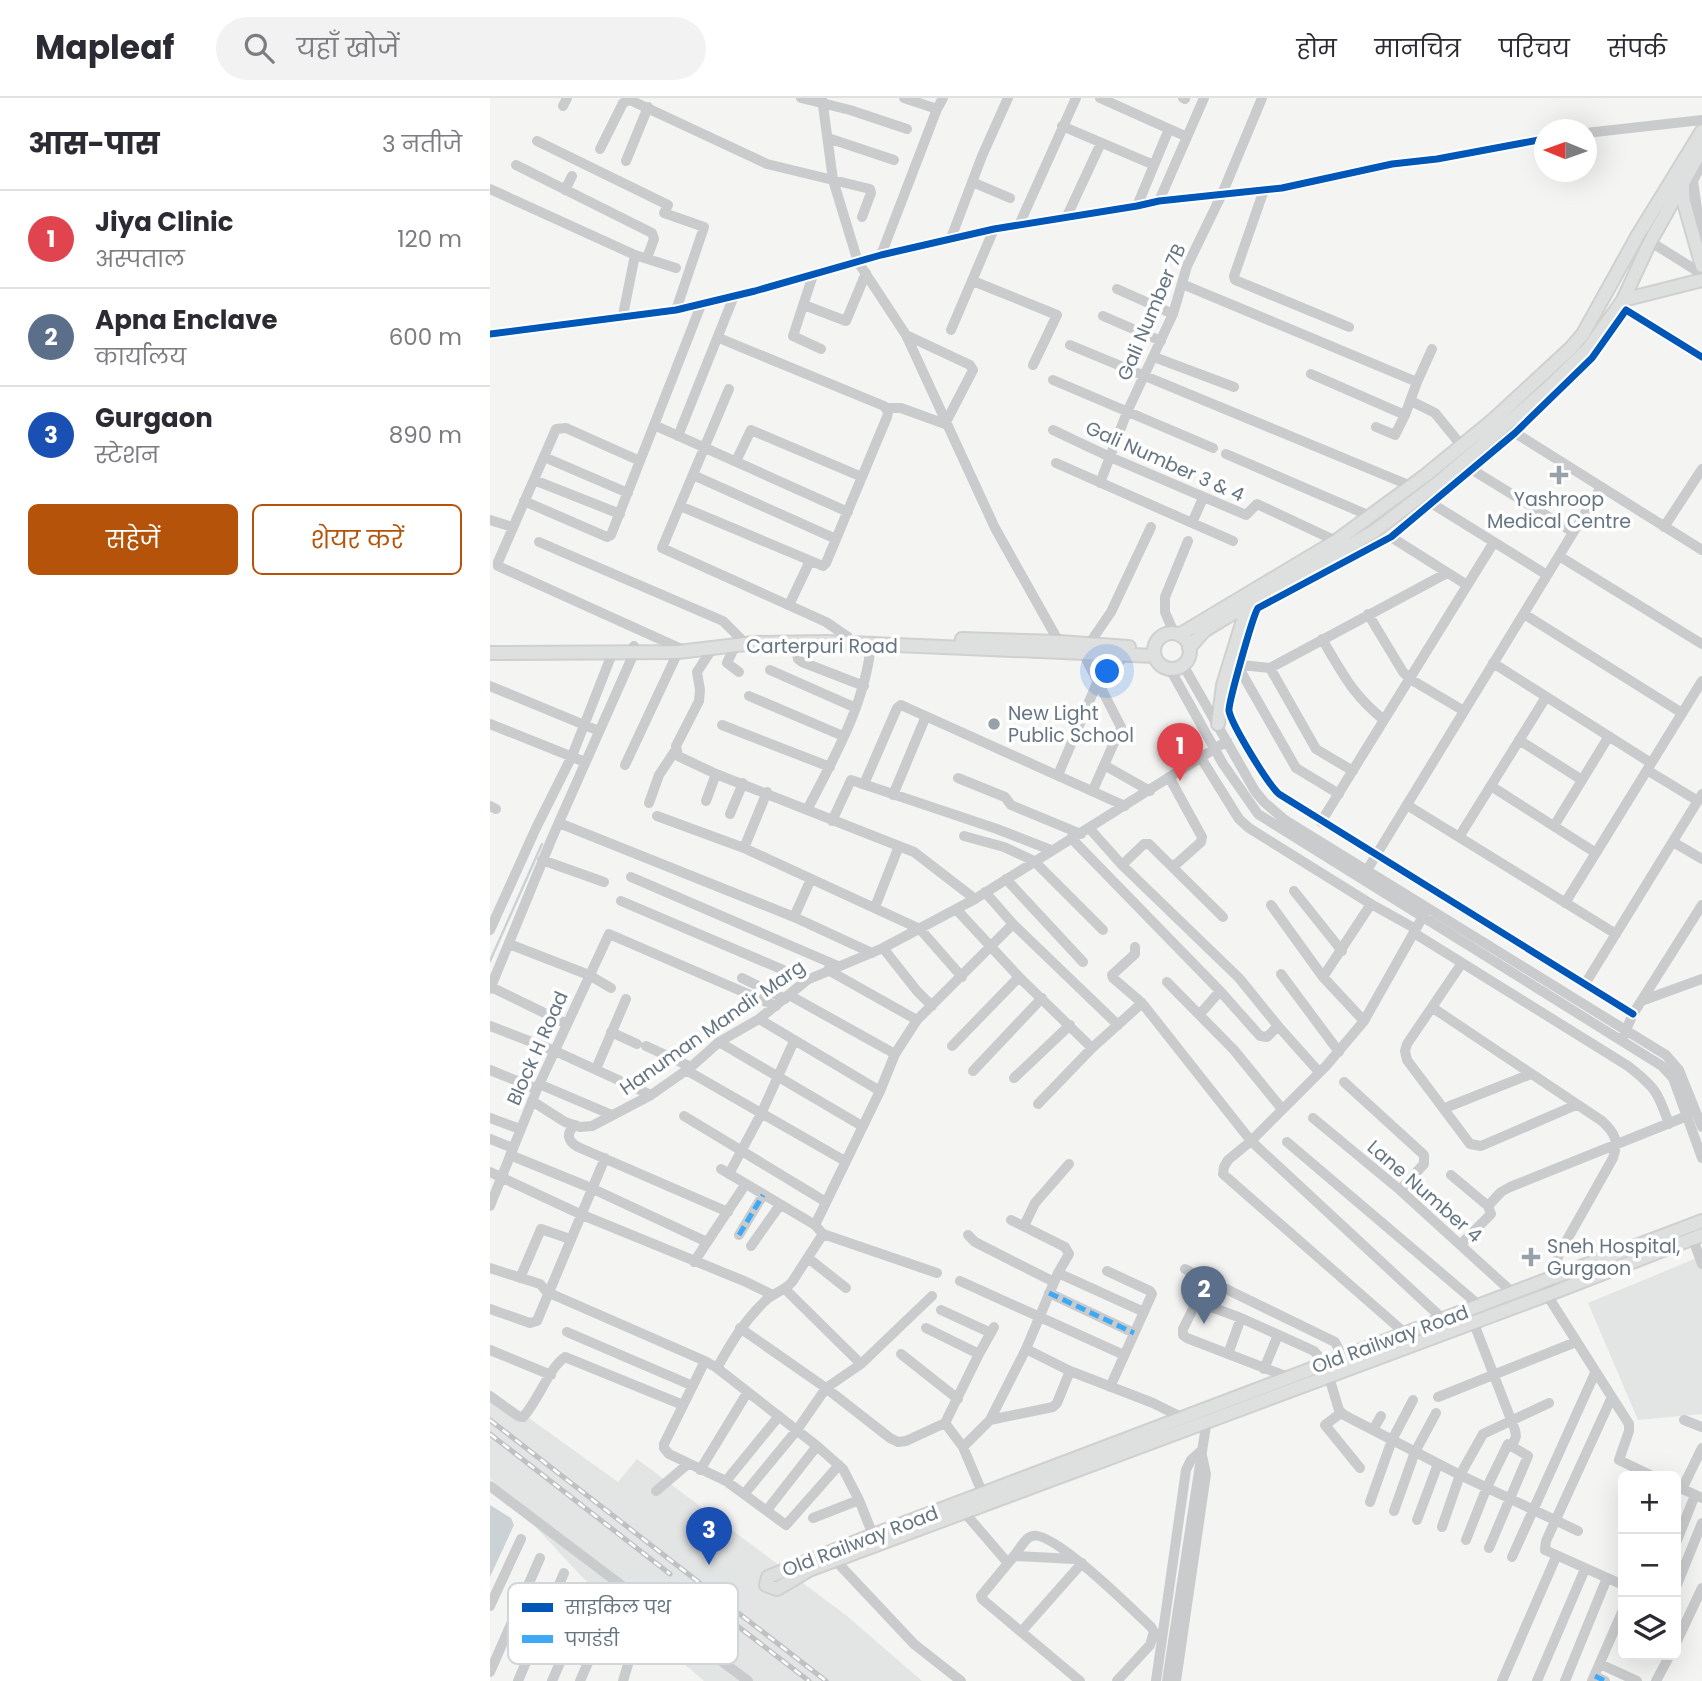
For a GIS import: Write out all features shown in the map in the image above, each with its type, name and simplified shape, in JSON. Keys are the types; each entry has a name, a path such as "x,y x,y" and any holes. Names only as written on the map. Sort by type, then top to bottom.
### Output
{"main road":[{"path":"1189,648 1204,631 1340,554 1375,531 1439,482 1589,348 1623,300 1644,238 1702,131"},
{"path":"1176,634 1187,642 1188,659 1183,665 1170,669 1163,667 1154,652 1160,637 1176,634 1336,541 1461,445 1504,426 1583,334 1702,149"},
{"path":"1683,181 1683,199 1702,266"},
{"path":"1623,300 1702,280"},
{"path":"1218,724 1226,674 1248,604"},
{"name":"Carterpuri Road","path":"680,649 738,642 848,636 1059,642 1126,655 1154,652"},
{"name":"Carterpuri Road","path":"490,645 712,649 738,642 803,642 1154,652"},
{"name":"Carterpuri Road","path":"490,653 612,654 634,649"},
{"name":"Old Railway Road","path":"985,1499 964,1512 809,1570 777,1589 766,1585 768,1577 873,1535 985,1499 1188,1423 1288,1377 1326,1371 1343,1357 1702,1221"},
{"name":"Old Railway Road","path":"1207,1415 1548,1295 1697,1237"}],"street":[{"path":"802,98 823,101 907,129"},
{"path":"904,98 937,109"},
{"path":"881,255 943,98"},
{"path":"951,239 1008,98"},
{"path":"1019,225 1076,98"},
{"path":"1100,98 1185,136"},
{"path":"1158,201 1204,98"},
{"name":"Gali Number 7B","path":"1100,483 1127,412 1173,314 1187,266 1222,194 1262,98"},
{"path":"600,149 625,100 648,107 767,163 870,188 871,193 862,217"},
{"path":"823,101 833,180 858,262 906,335 995,528 1059,642"},
{"path":"626,161 648,107"},
{"path":"1597,132 1702,120"},
{"path":"1062,126 1154,165"},
{"path":"1137,206 1169,129"},
{"path":"828,138 894,160"},
{"path":"537,141 668,205 664,213 704,227 676,310"},
{"path":"490,334 701,305 881,255 994,229 1158,201 1264,190 1392,164 1437,159 1534,141"},
{"path":"1067,216 1101,143"},
{"path":"1702,163 1693,181 1702,243"},
{"path":"516,165 652,233 654,239 647,258"},
{"path":"565,190 572,176"},
{"path":"972,182 1010,198"},
{"path":"490,190 635,255 676,268"},
{"path":"1264,190 1234,276 1235,280 1349,327"},
{"path":"951,330 994,229"},
{"path":"1644,238 1702,274"},
{"path":"622,315 635,255"},
{"path":"804,305 846,320 866,273"},
{"path":"813,275 794,337 821,349"},
{"path":"973,281 1057,315 1033,365"},
{"path":"1182,284 1418,382"},
{"path":"1117,289 1173,314"},
{"path":"678,436 734,296"},
{"path":"524,501 607,537 611,535 701,305"},
{"path":"1633,1014 1321,822 1273,789 1232,719 1228,706 1251,621 1261,605 1391,537 1471,470 1504,426 1592,358 1626,310 1702,357"},
{"path":"1103,316 1161,341"},
{"path":"906,335 972,366 973,370 945,424"},
{"path":"719,338 887,408 901,408 945,424"},
{"path":"1070,345 1410,486"},
{"path":"1376,427 1395,435 1432,349"},
{"path":"1154,357 1234,387"},
{"path":"1311,374 1405,415"},
{"path":"1053,380 1213,448"},
{"path":"729,389 662,547 825,622 848,636"},
{"path":"1411,401 1436,413 1461,445"},
{"path":"680,506 820,565 826,563 887,417 887,408"},
{"path":"654,425 848,512"},
{"path":"1504,426 1702,550"},
{"path":"625,765 680,649 500,568 498,562 553,432 560,427 640,461"},
{"path":"736,461 751,430 862,477"},
{"name":"Gali Number 3 & 4","path":"1053,430 1246,516 1257,504 1336,541"},
{"path":"1226,454 1370,516"},
{"path":"544,457 628,493"},
{"path":"1056,463 1233,541"},
{"path":"1471,470 1573,533"},
{"path":"1664,527 1701,473"},
{"path":"693,475 836,539"},
{"path":"534,480 620,514"},
{"path":"1364,874 1601,487"},
{"path":"1192,523 1203,498"},
{"path":"1431,503 1547,575"},
{"path":"490,520 512,527"},
{"path":"1093,790 1121,727 1097,683 1086,648 1111,612 1152,527"},
{"path":"1391,537 1467,585"},
{"path":"1176,634 1165,612 1165,597 1188,541"},
{"path":"539,542 727,624 738,642 727,663 739,672"},
{"path":"1321,822 1494,542"},
{"path":"1559,556 1702,644"},
{"path":"789,605 810,561"},
{"path":"1240,667 1270,668 1447,573"},
{"path":"1368,614 1397,665 1410,679 1464,711"},
{"path":"1524,614 1682,713"},
{"path":"1322,639 1353,690 1364,704 1384,720"},
{"path":"803,642 797,654 802,662 864,686"},
{"path":"807,810 830,767 856,708 868,673 872,645"},
{"path":"567,1024 490,988 542,860 634,649"},
{"path":"649,803 659,775 675,751 699,701 701,690 697,672 712,649"},
{"path":"490,930 572,756 612,654"},
{"path":"1058,775 1097,683 1126,655"},
{"path":"1493,663 1609,736 1649,766 1700,798 1585,984"},
{"path":"1183,665 1264,802 1285,820 1364,874"},
{"path":"1240,667 1296,768 1339,794"},
{"path":"1270,668 1316,749 1353,771"},
{"path":"1170,669 1244,797 1258,814 1364,874 1623,1036 1672,1061 1679,1070 1702,1127"},
{"path":"770,670 856,708"},
{"path":"1565,903 1702,681"},
{"path":"490,686 599,731"},
{"path":"749,696 843,736"},
{"path":"1460,837 1546,697"},
{"path":"864,784 897,708 901,705 1125,806"},
{"path":"892,795 926,716"},
{"path":"490,724 585,762"},
{"path":"722,725 830,767"},
{"path":"1554,826 1609,736"},
{"path":"1519,740 1582,780"},
{"name":"Hanuman Mandir Marg","path":"575,1125 592,1126 651,1095 689,1069 719,1042 759,1019 807,979 883,948 975,899 1227,741"},
{"path":"675,751 683,759 716,774 914,852 975,899"},
{"path":"1201,758 1244,823 1628,1066 1647,1081 1660,1097 1669,1124"},
{"path":"1104,765 1150,791"},
{"path":"706,801 716,774"},
{"path":"1169,777 1202,837 1201,842 1173,867"},
{"path":"958,778 1005,797 1011,805 1080,834 1122,865 1239,978 1319,1072"},
{"path":"832,821 851,780 1051,850"},
{"path":"730,814 743,783"},
{"path":"1491,786 1596,853"},
{"path":"744,848 767,792"},
{"path":"1407,805 1616,934"},
{"path":"657,816 744,848 920,929 962,976"},
{"path":"559,823 794,917 872,953"},
{"path":"536,828 552,838"},
{"path":"1080,834 1261,1037 1267,1037 1278,1026"},
{"path":"964,836 1004,847 1034,861 1102,930"},
{"path":"1673,842 1702,859"},
{"path":"1122,865 1147,843 1223,917"},
{"path":"875,907 899,846"},
{"path":"542,860 604,882"},
{"path":"631,877 833,968 917,1020"},
{"path":"794,917 811,879"},
{"path":"1006,879 1083,962"},
{"path":"1294,891 1342,951"},
{"path":"985,892 1013,924 1118,1025"},
{"path":"621,901 807,979"},
{"path":"1324,976 1371,904"},
{"path":"1271,905 1324,976 1363,1021"},
{"path":"1623,1036 1633,1014 1702,905"},
{"path":"956,909 1019,977 1092,1048"},
{"path":"1406,1334 1223,1174 1228,1160 1251,1141 1339,1052 1363,1021 1426,912"},
{"path":"815,1225 895,1054 917,1020 1013,924"},
{"name":"Block H Road","path":"490,1206 538,1086 609,934 783,1000"},
{"path":"509,944 589,975 611,988"},
{"path":"1135,947 1135,954 1112,976 1142,1003 1251,1141 1444,1320"},
{"path":"883,948 916,991 932,1006"},
{"path":"1462,963 1405,1051 1407,1060 1446,1108 1470,1144 1481,1146 1576,1105"},
{"path":"1282,974 1339,1052"},
{"path":"952,1046 1019,977"},
{"path":"742,978 895,1054"},
{"path":"1644,1000 1702,979"},
{"path":"1167,982 1234,1050 1282,1109"},
{"path":"1200,1014 1220,991"},
{"path":"973,1071 1042,998"},
{"path":"596,1069 626,999"},
{"path":"1038,1104 1092,1048 1142,1003"},
{"path":"1433,1008 1608,1126 1614,1134 1618,1145 1613,1158 1559,1254 1548,1295 1629,1424 1619,1460 1642,1471"},
{"path":"759,1019 880,1091"},
{"path":"1014,1078 1070,1025"},
{"path":"490,1026 555,1051 651,1095"},
{"path":"611,1032 689,1069 761,1114 845,1161"},
{"path":"794,1041 761,1114 725,1172 815,1225 823,1234 937,1273"},
{"path":"719,1042 862,1126"},
{"path":"490,1070 612,1115"},
{"path":"1446,1108 1531,1074"},
{"path":"1344,1082 1423,1155 1424,1164 1400,1190"},
{"path":"532,1101 575,1125 568,1133 573,1144 728,1212"},
{"path":"1488,1206 1510,1187 1669,1124 1692,1107"},
{"path":"1692,1107 1702,1158"},
{"path":"684,1116 827,1202"},
{"path":"490,1118 520,1129"},
{"name":"Lane Number 4","path":"1313,1118 1400,1190 1513,1293"},
{"path":"490,1139 707,1242"},
{"path":"1287,1142 1480,1306"},
{"path":"490,1309 533,1323 537,1321 605,1158"},
{"path":"1024,1226 1035,1203 1069,1164"},
{"path":"490,1172 580,1214 773,1295"},
{"path":"1451,1175 1488,1206 1491,1214 1461,1244"},
{"path":"694,1262 745,1185"},
{"path":"738,1235 763,1195"},
{"path":"751,1246 780,1205"},
{"path":"962,1447 990,1420 1067,1258 1068,1250 1012,1220"},
{"path":"520,1278 541,1229 570,1239"},
{"path":"717,1368 740,1328 773,1295 785,1289 823,1234"},
{"path":"968,1236 975,1242 1056,1278 1144,1312"},
{"path":"1697,1237 1702,1264"},
{"path":"808,1258 846,1288"},
{"path":"490,1268 540,1284 547,1292 717,1368 839,1465 847,1474 873,1535"},
{"path":"1185,1269 1335,1342 1343,1357"},
{"path":"1107,1271 1150,1291 1152,1298 1110,1387"},
{"path":"960,1281 1124,1355"},
{"path":"785,1289 861,1364"},
{"path":"1049,1293 1134,1333"},
{"path":"745,1493 797,1430 826,1388 861,1364 932,1296"},
{"path":"1288,1377 1187,1338 1183,1335 1183,1329 1194,1307 1198,1304 1241,1318 1314,1351 1326,1371 1341,1413 1460,1475 1578,1531"},
{"path":"740,1328 898,1442 946,1423 992,1330 941,1310"},
{"path":"1228,1354 1241,1318"},
{"path":"1473,1321 1516,1433 1513,1447"},
{"path":"926,1328 979,1354"},
{"path":"567,1332 693,1385"},
{"path":"1264,1369 1278,1335"},
{"path":"1438,1397 1576,1342"},
{"path":"1026,1349 1070,1371 1153,1402 1188,1423"},
{"path":"490,1350 551,1375"},
{"path":"901,1354 958,1399"},
{"path":"490,1396 523,1417 534,1405 565,1357 683,1405"},
{"path":"705,1361 664,1448 688,1464 726,1481 786,1525 839,1465"},
{"path":"990,1420 1053,1407 1070,1371"},
{"path":"1512,1557 1595,1373"},
{"path":"700,1470 747,1393"},
{"path":"1611,1399 1545,1546 1547,1553 1618,1583"},
{"path":"1370,1502 1392,1440 1413,1400"},
{"path":"1442,1527 1460,1475 1483,1434 1549,1403"},
{"path":"1394,1511 1415,1452 1436,1412"},
{"path":"1341,1413 1325,1425 1360,1468"},
{"path":"1167,1681 1207,1415"},
{"path":"726,1481 779,1416"},
{"path":"1373,1430 1381,1416"},
{"path":"1684,1420 1702,1427"},
{"path":"946,1423 962,1447 985,1499"},
{"path":"1466,1540 1508,1444 1528,1456 1489,1548"},
{"path":"767,1510 817,1446"},
{"path":"1681,1485 1702,1448"},
{"path":"1156,1681 1186,1470 1191,1460 1201,1451"},
{"path":"1176,1681 1206,1474 1201,1451"},
{"path":"656,1491 688,1464"},
{"path":"1417,1520 1438,1464"},
{"path":"490,1486 618,1583"},
{"path":"1680,1534 1699,1496 1681,1489"},
{"path":"813,1518 859,1500"},
{"path":"964,1512 1011,1559 1080,1561"},
{"path":"1681,1575 1702,1523"},
{"path":"1080,1681 982,1598 983,1592 1029,1538 1038,1535 1080,1561 1154,1632 1150,1645 1117,1681"},
{"path":"490,1606 520,1539"},
{"path":"1502,1681 1556,1557"},
{"path":"529,1583 540,1558"},
{"path":"835,1560 914,1644 961,1681"},
{"path":"1021,1632 1080,1561"},
{"path":"1537,1681 1585,1569"},
{"path":"560,1583 564,1573"},
{"path":"1565,1681 1607,1578"},
{"path":"1681,1632 1702,1588"},
{"path":"1605,1681 1594,1678 1618,1622"},
{"path":"490,1672 508,1631"},
{"path":"1656,1681 1667,1660"},
{"path":"518,1681 525,1664"},
{"path":"552,1681 559,1664"},
{"path":"580,1681 587,1664"},
{"path":"623,1681 628,1664"},
{"path":"726,1664 748,1681"},
{"path":"1600,1664 1637,1681"}],"shaded area":[{"path":"1699,1257 1702,1269 1702,1414 1638,1420 1588,1303"},
{"path":"490,1390 618,1482 637,1459 847,1616 922,1681 704,1681 684,1664 738,1664 738,1583 589,1583 490,1478"},
{"path":"490,1505 511,1518 514,1525 490,1577"}],"waterway":[{"path":"490,961 542,844"}],"railway":[{"path":"490,1420 700,1583"},
{"path":"490,1434 670,1574"},
{"path":"738,1613 826,1681"},
{"path":"738,1626 809,1681"}],"marked path":[{"path":"739,1235 763,1195"},
{"path":"1049,1293 1134,1333"},
{"path":"1595,1676 1605,1681"}],"cycle path":[{"path":"490,334 676,310 755,291 881,255 994,229 1159,201 1282,188 1392,164 1437,159 1534,141"},
{"path":"1633,1014 1279,794 1251,754 1229,711 1241,660 1258,608 1391,537 1515,433 1592,358 1626,310 1702,357"}],"place":[{"name":"Yashroop Medical Centre","path":"1559,475"},
{"name":"New Light Public School","path":"994,724"},
{"name":"Jiya Clinic","path":"1180,781"},
{"name":"Sneh Hospital, Gurgaon","path":"1531,1257"},
{"name":"Apna Enclave","path":"1204,1324"},
{"name":"Gurgaon","path":"709,1565"}]}
